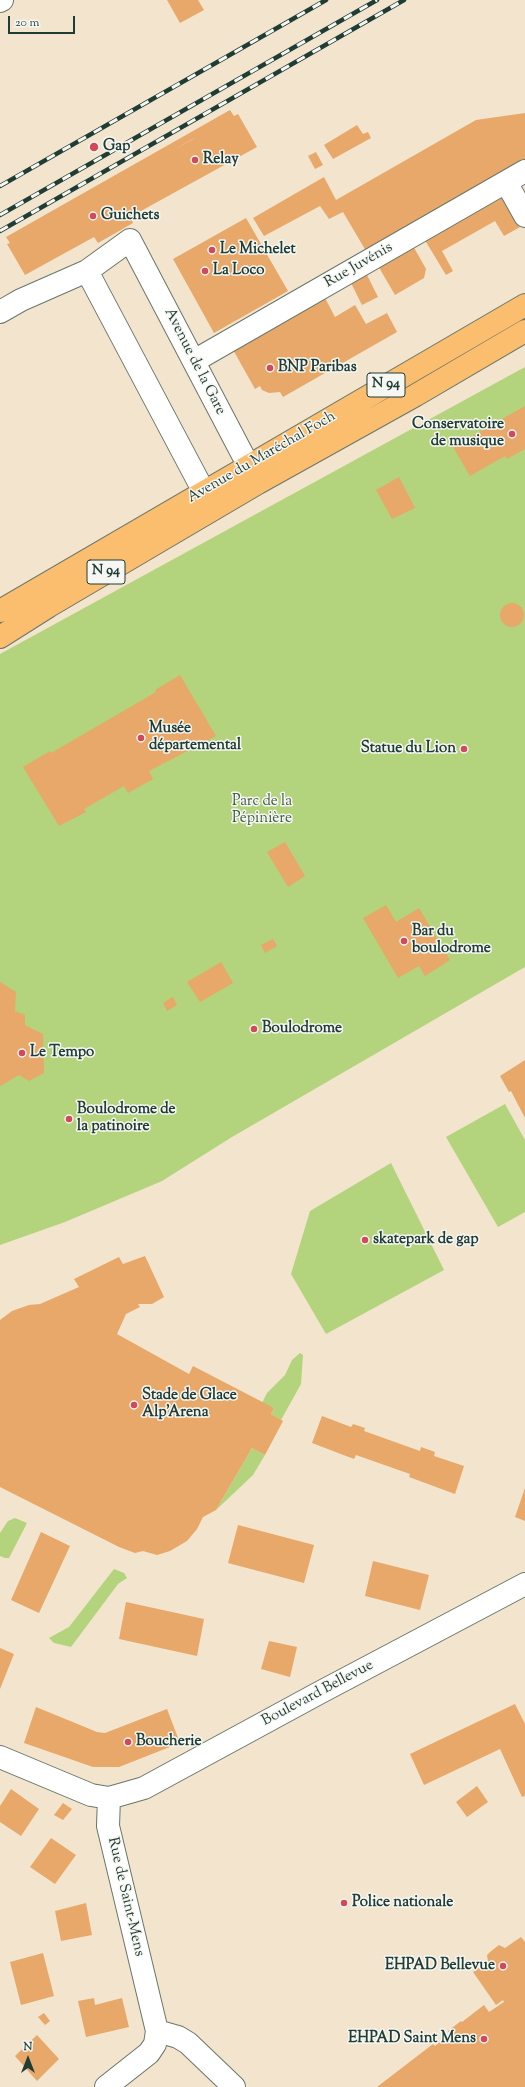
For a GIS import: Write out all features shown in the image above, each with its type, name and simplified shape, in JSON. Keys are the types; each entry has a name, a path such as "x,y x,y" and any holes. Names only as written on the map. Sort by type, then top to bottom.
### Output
{"main road":[{"name":"Avenue du Maréchal Foch","path":"0,637 209,501 525,305"},
{"name":"Avenue du Maréchal Foch","path":"253,475 416,395 525,332"},
{"name":"Avenue du Maréchal Foch","path":"0,611 209,501"}],"street":[{"name":"Rue Juvénis","path":"194,361 525,171"},
{"path":"506,182 525,216"},
{"name":"Avenue de la Gare","path":"87,271 130,240 253,475"},
{"path":"0,312 21,300 87,271 209,501"},
{"name":"Boulevard Bellevue","path":"109,1798 144,1788 318,1692 525,1584"},
{"path":"2,1762 79,1790 109,1798"},
{"name":"Rue de Saint-Mens","path":"106,2087 149,2053 156,2044 157,2031 108,1826 109,1798"},
{"path":"157,2031 178,2037 188,2043 234,2087"}],"green space":[{"name":"Parc de la Pépinière","path":"525,367 525,967 232,1137 162,1181 65,1222 0,1245 0,654"},
{"path":"505,1104 525,1140 525,1212 498,1227 446,1137"},
{"name":"skatepark de gap","path":"391,1163 444,1270 326,1334 291,1274 310,1211"},
{"path":"300,1353 303,1355 301,1384 281,1420 271,1414 274,1408 262,1403 267,1393 285,1375 292,1360"},
{"path":"252,1448 265,1455 253,1475 216,1510"},
{"path":"15,1518 27,1523 9,1558 5,1558 0,1556 0,1533 8,1521"},
{"path":"114,1569 124,1573 127,1578 118,1584 71,1647 54,1643 49,1638 69,1627"}],"building":[{"path":"167,0 198,0 204,10 180,23"},
{"name":"Gap","path":"230,110 234,116 238,114 257,147 130,217 133,223 98,243 94,237 25,275 7,244 10,243 6,237"},
{"path":"525,113 525,160 366,251 343,212 329,219 320,206 264,236 253,218 324,177 336,200 476,120"},
{"path":"357,125 363,134 368,132 371,138 333,159 324,145"},
{"path":"316,152 323,165 315,169 308,156"},
{"path":"501,193 520,227 504,236 495,221 442,251 453,271 446,275 423,237"},
{"path":"246,218 288,291 214,333 173,259"},
{"path":"412,244 426,269 424,278 395,295 377,264"},
{"path":"365,271 378,297 362,305 349,279"},
{"path":"324,296 335,317 355,305 366,324 387,313 397,332 283,397 280,392 269,393 262,390 260,386 255,389 232,348"},
{"path":"525,406 525,449 507,459 505,456 470,476 453,447"},
{"path":"399,477 415,508 392,519 376,490"},
{"path":"512,603 521,606 524,615 521,624 512,627 503,624 500,615 503,606"},
{"path":"180,675 216,736 149,771 153,779 128,793 124,786 84,809 86,812 59,826 23,767 50,751 51,753 156,692 155,690"},
{"path":"285,842 305,876 288,887 267,852"},
{"name":"Bar du boulodrome","path":"386,905 396,922 419,908 450,960 425,976 419,966 398,978 363,918"},
{"path":"273,939 277,946 265,953 261,945"},
{"path":"221,962 233,983 200,1002 187,982"},
{"name":"Le Tempo","path":"0,982 16,992 15,1011 25,1015 25,1025 43,1034 44,1073 29,1081 19,1075 0,1086"},
{"path":"173,997 177,1005 167,1011 163,1003"},
{"path":"525,1060 525,1118 511,1091 509,1092 500,1076"},
{"name":"Stade de Glace Alp'Arena","path":"145,1256 164,1297 152,1304 138,1304 140,1307 126,1314 117,1334 189,1374 193,1366 274,1408 271,1414 283,1421 265,1455 252,1448 216,1510 203,1517 197,1529 187,1541 170,1551 157,1555 143,1551 135,1553 119,1547 0,1487 0,1320 12,1311 29,1305 40,1304 79,1287 74,1279 119,1257 123,1264"},
{"path":"322,1416 351,1427 353,1424 365,1428 364,1431 420,1451 421,1447 435,1452 434,1456 464,1466 455,1494 409,1477 410,1474 356,1455 354,1459 312,1443"},
{"path":"525,1488 525,1521 515,1517"},
{"path":"238,1525 314,1545 304,1583 228,1563"},
{"path":"41,1532 70,1546 39,1613 11,1600"},
{"path":"373,1561 429,1575 420,1610 365,1596"},
{"path":"126,1602 204,1619 197,1656 119,1639"},
{"path":"269,1641 297,1647 290,1677 261,1669"},
{"path":"0,1648 14,1654 0,1689"},
{"path":"515,1704 525,1724 525,1796 522,1797 500,1749 424,1785 410,1754"},
{"path":"36,1707 97,1732 105,1733 167,1709 180,1743 119,1767 93,1767 24,1743"},
{"path":"477,1786 488,1802 467,1817 456,1802"},
{"path":"11,1789 39,1809 21,1836 0,1822 0,1806"},
{"path":"63,1803 72,1809 63,1820 54,1815"},
{"path":"51,1838 76,1855 55,1884 30,1867"},
{"path":"86,1903 92,1935 61,1941 55,1911"},
{"name":"EHPAD Saint Mens","path":"521,1937 525,1942 525,2087 377,2087 433,2044 435,2046 450,2034 448,2031 484,2005 489,2012 504,2002 503,2000 496,2005 473,1972 488,1961 487,1955 499,1945 505,1948"},
{"path":"43,1953 54,1996 21,2005 10,1962"},
{"path":"94,1998 95,2005 122,1998 129,2027 86,2037 78,2001"},
{"path":"44,2013 50,2021 45,2025 38,2017"},
{"path":"37,2035 59,2059 37,2081 15,2056"}],"railway":[{"path":"0,186 326,0"},
{"path":"0,215 377,0"},
{"path":"0,231 404,0"}],"place":[{"name":"Gap","path":"94,147"},
{"name":"Relay","path":"195,160"},
{"name":"Guichets","path":"93,216"},
{"name":"Le Michelet","path":"212,250"},
{"name":"La Loco","path":"205,271"},
{"name":"BNP Paribas","path":"270,368"},
{"name":"Conservatoire de musique","path":"512,434"},
{"name":"Musée départemental","path":"141,738"},
{"name":"Statue du Lion","path":"464,749"},
{"name":"Bar du boulodrome","path":"404,941"},
{"name":"Boulodrome","path":"254,1029"},
{"name":"Le Tempo","path":"22,1053"},
{"name":"Boulodrome de la patinoire","path":"69,1119"},
{"name":"skatepark de gap","path":"365,1240"},
{"name":"Stade de Glace Alp'Arena","path":"134,1405"},
{"name":"Boucherie","path":"128,1742"},
{"name":"Police nationale","path":"344,1903"},
{"name":"EHPAD Bellevue","path":"503,1966"},
{"name":"EHPAD Saint Mens","path":"484,2039"}]}
